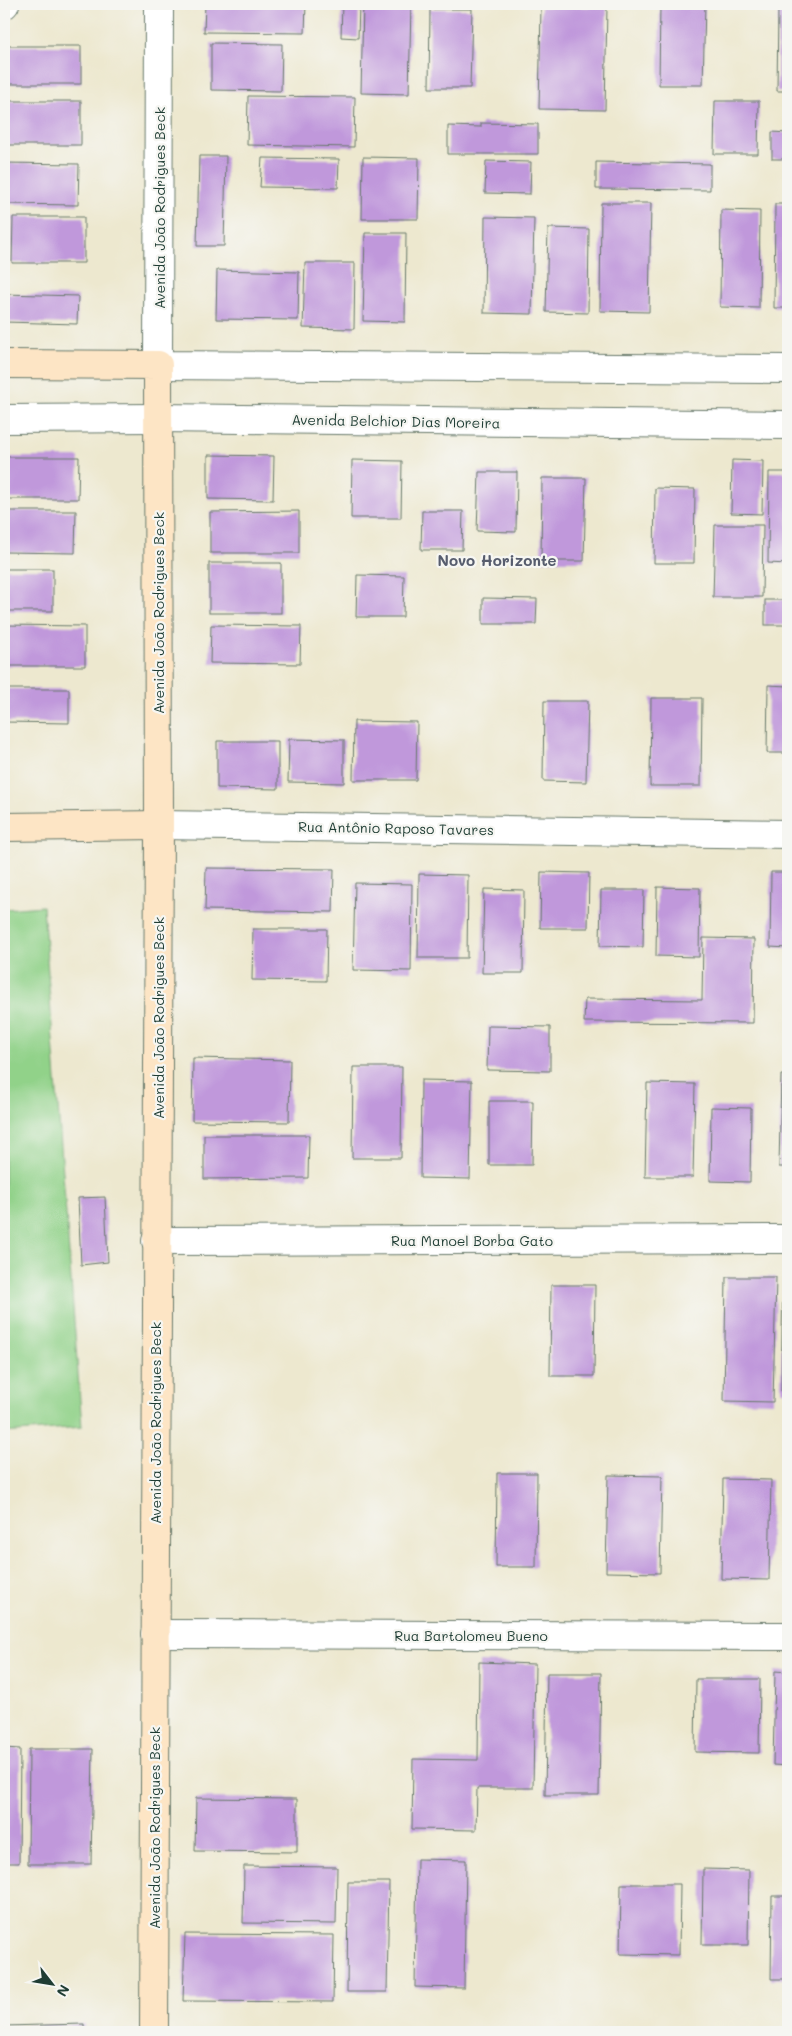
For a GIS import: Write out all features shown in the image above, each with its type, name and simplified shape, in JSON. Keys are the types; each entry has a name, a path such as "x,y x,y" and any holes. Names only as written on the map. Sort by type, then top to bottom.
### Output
{"street":[{"name":"Avenida João Rodrigues Beck","path":"154,2032 154,1634 159,825 159,4"},
{"path":"4,364 788,369"},
{"name":"Avenida Belchior Dias Moreira","path":"4,420 158,418 788,425"},
{"name":"Rua Antônio Raposo Tavares","path":"4,827 159,825 788,834"},
{"name":"Rua Manoel Borba Gato","path":"156,1241 788,1239"},
{"name":"Rua Bartolomeu Bueno","path":"154,1634 788,1636"}],"green space":[{"path":"43,906 82,1427 4,1433 4,909"}],"building":[{"path":"205,4 306,4 305,33 204,32"},
{"path":"342,4 359,4 358,38 341,37"},
{"path":"363,4 411,4 409,94 361,93"},
{"path":"660,4 705,4 703,85 659,85"},
{"path":"541,7 607,7 605,110 539,109"},
{"path":"430,9 472,9 470,88 429,88"},
{"path":"778,9 788,9 788,91 777,91"},
{"path":"211,43 282,44 281,91 211,90"},
{"path":"5,46 81,46 81,84 5,84"},
{"path":"248,96 355,97 354,147 247,145"},
{"path":"8,101 81,101 81,145 8,145"},
{"path":"715,101 759,101 758,154 714,154"},
{"path":"481,123 538,124 538,154 448,154 448,126 481,127"},
{"path":"772,132 788,133 788,159 772,159"},
{"path":"199,156 226,156 224,246 197,246"},
{"path":"363,157 419,158 418,219 362,219"},
{"path":"262,158 339,159 338,188 260,187"},
{"path":"486,161 531,162 530,194 485,193"},
{"path":"596,162 710,164 710,190 596,189"},
{"path":"4,163 79,164 78,205 4,204"},
{"path":"601,203 651,203 649,312 600,311"},
{"path":"775,204 788,204 788,308 774,308"},
{"path":"721,210 760,211 759,308 720,307"},
{"path":"13,217 84,217 84,263 12,263"},
{"path":"485,217 534,218 532,314 484,313"},
{"path":"548,228 589,229 588,313 546,312"},
{"path":"365,233 406,233 405,322 363,321"},
{"path":"305,263 355,263 354,329 303,328"},
{"path":"217,270 299,272 298,320 216,319"},
{"path":"4,294 78,296 77,324 4,322"},
{"path":"208,455 274,456 273,500 208,499"},
{"path":"4,457 79,457 78,499 4,499"},
{"path":"352,460 402,461 401,518 351,518"},
{"path":"732,460 763,461 762,514 731,513"},
{"path":"479,472 517,472 516,532 477,531"},
{"path":"769,472 788,472 788,564 768,563"},
{"path":"542,478 586,478 584,561 541,561"},
{"path":"655,488 695,489 694,563 654,563"},
{"path":"4,511 76,511 75,553 4,552"},
{"path":"299,511 299,553 210,553 210,512"},
{"path":"422,511 463,511 462,550 421,550"},
{"path":"715,525 763,525 762,597 713,597"},
{"path":"209,563 281,563 281,613 209,613"},
{"path":"4,569 53,569 53,611 4,611"},
{"path":"357,575 404,576 403,617 356,617"},
{"path":"483,598 537,599 536,624 483,624"},
{"path":"765,600 788,600 788,625 765,625"},
{"path":"4,625 85,626 85,666 4,666"},
{"path":"211,625 301,626 300,664 210,663"},
{"path":"768,685 788,686 788,753 767,753"},
{"path":"4,689 69,689 69,723 4,722"},
{"path":"651,698 702,698 701,786 650,786"},
{"path":"544,701 588,701 586,782 543,781"},
{"path":"354,721 417,722 416,780 353,780"},
{"path":"289,739 344,740 344,783 288,782"},
{"path":"217,741 278,741 278,789 217,788"},
{"path":"206,868 334,869 333,912 205,910"},
{"path":"541,872 589,873 588,928 540,928"},
{"path":"771,872 788,872 788,948 770,947"},
{"path":"419,874 468,875 467,958 418,958"},
{"path":"355,883 412,884 411,971 353,970"},
{"path":"657,887 700,888 699,957 656,956"},
{"path":"484,889 524,890 523,973 482,973"},
{"path":"601,890 644,890 643,947 600,946"},
{"path":"253,929 327,929 326,981 252,980"},
{"path":"703,938 754,939 753,1023 584,1022 585,999 702,1000"},
{"path":"488,1026 550,1027 550,1071 487,1070"},
{"path":"193,1058 290,1060 289,1122 192,1121"},
{"path":"353,1067 402,1067 401,1158 352,1158"},
{"path":"781,1075 788,1075 788,1167 779,1167"},
{"path":"421,1080 472,1081 470,1179 420,1178"},
{"path":"647,1083 695,1084 693,1177 645,1177"},
{"path":"489,1101 533,1101 532,1165 489,1165"},
{"path":"711,1107 751,1108 750,1182 710,1181"},
{"path":"204,1135 309,1135 308,1178 204,1179"},
{"path":"105,1197 108,1262 81,1265 78,1198"},
{"path":"726,1277 776,1277 773,1402 724,1401"},
{"path":"783,1278 788,1278 788,1391 781,1391"},
{"path":"551,1285 595,1285 594,1376 550,1376"},
{"path":"497,1473 537,1473 536,1567 496,1567"},
{"path":"608,1475 662,1476 660,1573 606,1572"},
{"path":"723,1479 771,1480 769,1580 721,1579"},
{"path":"479,1662 535,1664 533,1788 477,1788 476,1830 412,1829 413,1759 478,1760"},
{"path":"775,1671 788,1672 788,1766 773,1765"},
{"path":"547,1673 601,1673 599,1795 545,1795"},
{"path":"696,1679 760,1679 759,1753 695,1752"},
{"path":"4,1748 20,1749 19,1863 4,1863"},
{"path":"29,1749 93,1749 91,1864 28,1864"},
{"path":"196,1798 297,1799 297,1852 195,1851"},
{"path":"417,1859 466,1860 464,1988 415,1987"},
{"path":"244,1866 337,1867 336,1924 243,1923"},
{"path":"703,1869 749,1870 748,1945 702,1945"},
{"path":"348,1882 389,1882 387,1992 347,1992"},
{"path":"621,1884 680,1884 679,1955 620,1954"},
{"path":"772,1896 788,1896 788,1979 771,1979"},
{"path":"185,1934 334,1935 333,2002 183,2001"},
{"path":"84,2024 84,2032 4,2032 4,2026"}],"district":[{"name":"Novo Horizonte","path":"497,560"}]}
